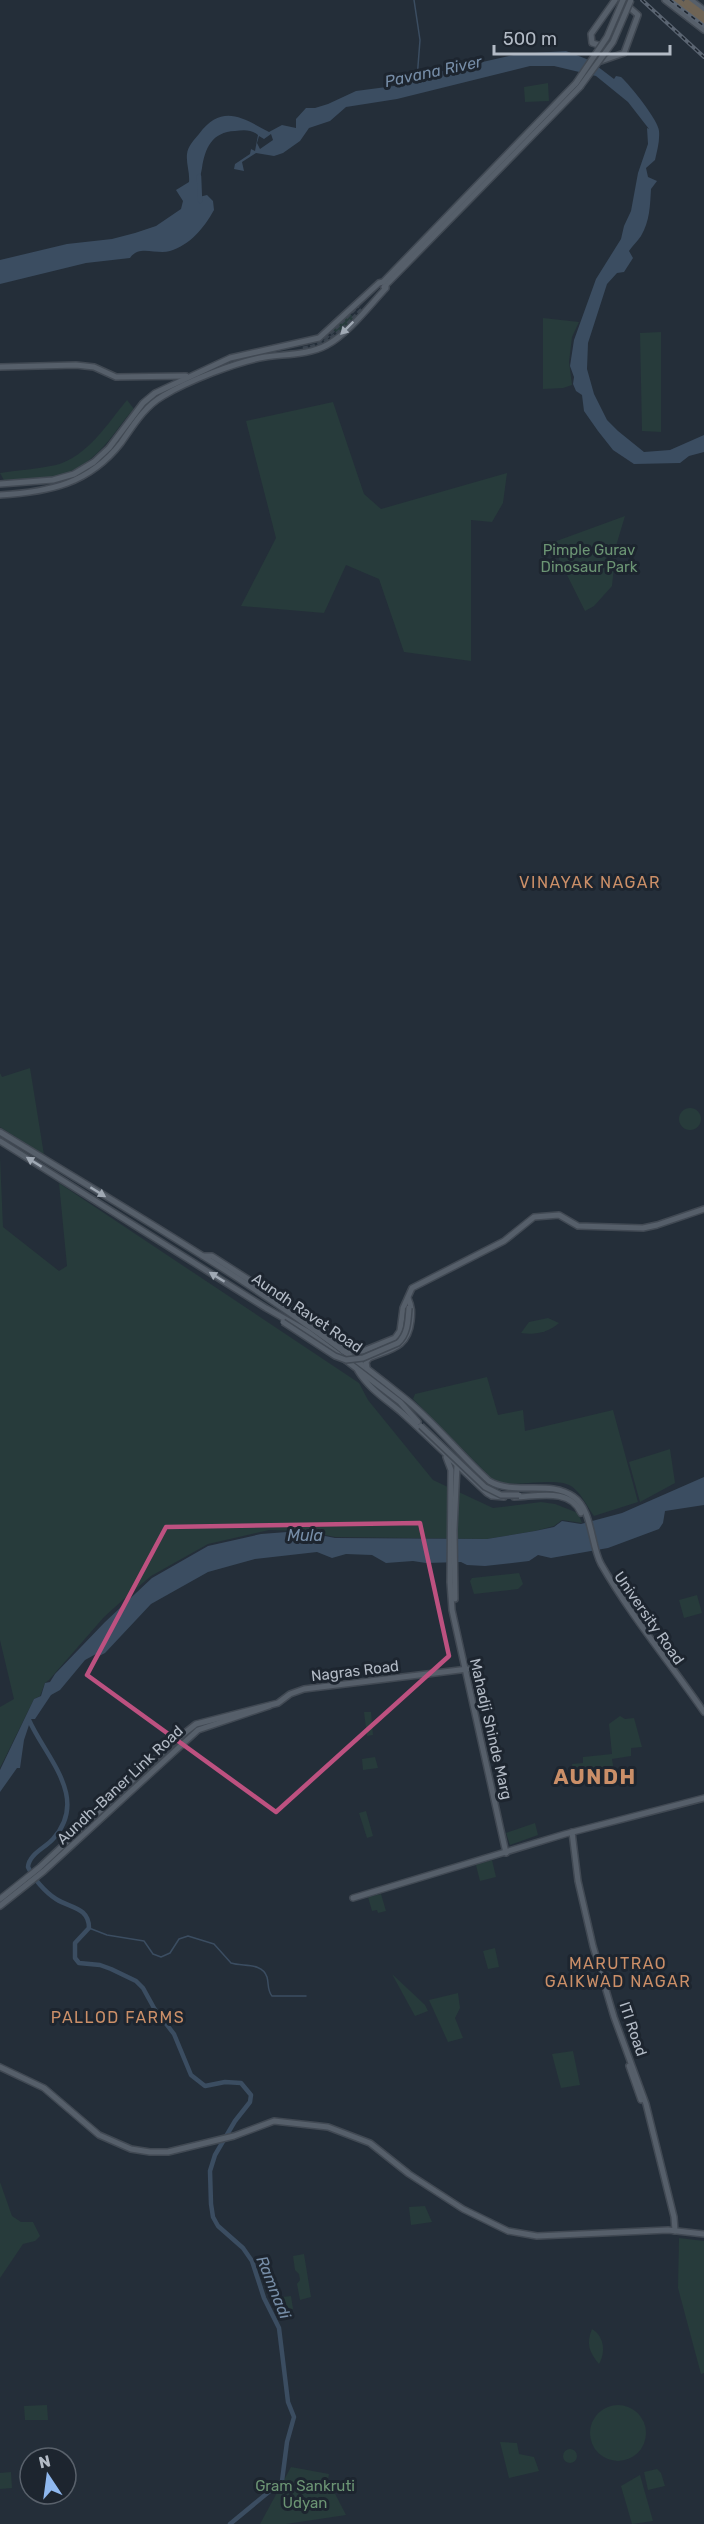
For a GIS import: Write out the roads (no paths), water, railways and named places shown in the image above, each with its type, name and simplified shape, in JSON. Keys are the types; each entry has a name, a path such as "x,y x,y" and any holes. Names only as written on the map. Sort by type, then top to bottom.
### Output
{"highway":[{"path":"676,0 702,26"},
{"path":"687,0 704,13"}],"main road":[{"path":"578,85 602,46 622,0 636,14 623,51 613,55 608,49"},
{"path":"360,308 435,236 601,61 622,24 631,0"},
{"path":"664,0 702,26"},
{"path":"670,0 702,26"},
{"path":"602,46 593,44 590,37 613,2"},
{"path":"596,55 588,36 595,22 604,14"},
{"path":"601,61 624,53 633,21"},
{"path":"267,357 310,350 330,344 386,288 385,284 526,140"},
{"path":"1,484 59,481 69,477 94,462 109,448 148,398 230,358 319,338 379,283 385,284"},
{"path":"0,494 46,490 78,479 97,466 119,445 149,406 164,395 231,366 302,347 272,349"},
{"path":"0,367 78,365 94,367 116,377 188,377 193,382"},
{"path":"1,484 69,477"},
{"path":"0,494 46,490"},
{"name":"Aundh Ravet Road","path":"0,1132 200,1256 356,1359 402,1395 489,1481 501,1487 567,1492 578,1500 584,1514"},
{"name":"Aundh Ravet Road","path":"0,1141 308,1332 400,1402 418,1424"},
{"path":"342,1351 368,1349 398,1335 403,1308 412,1288 504,1241 534,1217 559,1215 578,1226 636,1228 657,1225 704,1209"},
{"path":"200,1256 212,1256 304,1315 351,1352 356,1359"},
{"path":"266,1308 334,1356 352,1361 403,1339 406,1334 408,1298"},
{"path":"371,1351 400,1336 408,1298"},
{"path":"368,1370 366,1362 369,1358 399,1346 409,1335 412,1308 408,1298"},
{"path":"358,1371 374,1391 418,1424 443,1453 446,1453 454,1469 492,1496 532,1495"},
{"path":"376,1388 407,1413 485,1487 501,1495 567,1498 584,1514"},
{"path":"438,1430 462,1458 479,1472"},
{"path":"454,1469 462,1458"},
{"name":"Mahadji Shinde Marg","path":"454,1469 454,1612 507,1852"},
{"name":"University Road","path":"584,1514 597,1560 704,1718"},
{"name":"University Road","path":"610,1580 704,1712"},
{"name":"Nagras Road","path":"278,1703 290,1694 307,1689 467,1671"},
{"name":"Aundh-Baner Link Road","path":"42,1869 86,1823 171,1743 196,1724 278,1703"},
{"name":"Aundh-Baner Link Road","path":"0,1906 93,1827 198,1730 248,1715 270,1705"},
{"path":"117,1794 123,1798"},
{"path":"353,1898 570,1834 704,1800"},
{"path":"86,1823 93,1827"},
{"name":"ITI Road","path":"570,1834 571,1866 590,1947 615,2031 644,2108 673,2231"},
{"name":"Aundh-Baner Link Road","path":"0,1899 27,1881"},
{"path":"0,2068 46,2093 93,2135 124,2150 162,2156 233,2138 271,2125 293,2124 334,2130 370,2143 406,2172 463,2209 508,2231 543,2236 673,2231 704,2235"}],"water":[{"path":"566,51 589,60 614,79 616,76 621,77 631,87 658,126 659,138 655,160 646,168 648,177 657,181 651,189 646,225 641,236 629,251 633,258 624,272 617,273 607,284 588,343 587,369 594,394 607,420 644,452 670,450 704,435 704,452 689,456 680,463 634,464 613,450 584,411 582,395 576,391 573,384 574,377 570,366 574,340 596,279 621,239 631,211 638,173 648,144 647,128 649,129 628,102 596,76 554,66 530,66 397,99 346,107 330,121 309,128 300,141 283,153 274,156 256,153 242,162 244,171 234,169 235,164 250,154 251,149 255,151 258,135 247,130 221,134 211,142 208,148 200,179 199,197 207,195 213,201 214,210 201,229 184,245 170,251 143,251 130,258 86,263 0,284 0,260 67,244 112,239 135,233 156,226 181,209 183,201 176,190 189,182 187,154 189,148 208,124 216,119 233,116 269,132 282,125 296,128 296,119 306,108 328,104 356,91 394,86 403,80 518,54","holes":["271,134 273,140 260,149 257,143 259,136 264,139"]},
{"name":"Mula","path":"704,1477 704,1505 665,1511 663,1523 659,1529 608,1548 551,1558 538,1555 529,1561 485,1566 467,1565 461,1562 386,1563 372,1555 346,1554 332,1558 317,1552 255,1559 208,1572 151,1604 105,1653 99,1656 96,1654 85,1660 60,1690 51,1695 35,1719 31,1719 24,1740 20,1768 17,1768 0,1792 0,1770 34,1699 41,1696 45,1683 50,1682 105,1622 152,1578 208,1546 261,1534 300,1531 335,1538 487,1539 554,1527 562,1521 581,1524 622,1513"}],"waterway":[{"path":"414,0 420,40 417,79"},
{"name":"Pavana River","path":"199,176 200,201"},
{"name":"Ramnadi","path":"29,1720 61,1778 66,1793 67,1808 63,1824 53,1839 31,1858 28,1867 48,1893 61,1902 78,1909 86,1916 89,1928 75,1943 75,1958 79,1963 100,1965 136,1981 174,2034 191,2075 205,2086 225,2082 241,2083 251,2095 250,2102 235,2121 215,2155 210,2171 211,2204 213,2217 218,2226 243,2248 252,2261 264,2298 279,2328 288,2402 294,2417 287,2442 282,2481 230,2524"},
{"path":"89,1928 107,1935 144,1941 153,1954 161,1957 170,1953 179,1939 188,1936 214,1944 231,1963 257,1967 265,1972 272,1996 306,1996"}],"tunnel":[{"path":"317,341 327,336 358,305"},
{"path":"303,349 329,340 362,310"},
{"path":"360,1361 364,1354 371,1351"}],"railway":[{"path":"642,0 704,57"},
{"path":"670,0 704,26"}],"district":[{"name":"VINAYAK NAGAR","path":"590,882"},
{"name":"AUNDH","path":"595,1777"},
{"name":"MARUTRAO GAIKWAD NAGAR","path":"618,1972"},
{"name":"PALLOD FARMS","path":"118,2017"}],"park label":[{"name":"Pimple Gurav Dinosaur Park","path":"589,558"},
{"name":"Gram Sankruti Udyan","path":"305,2494"}]}
